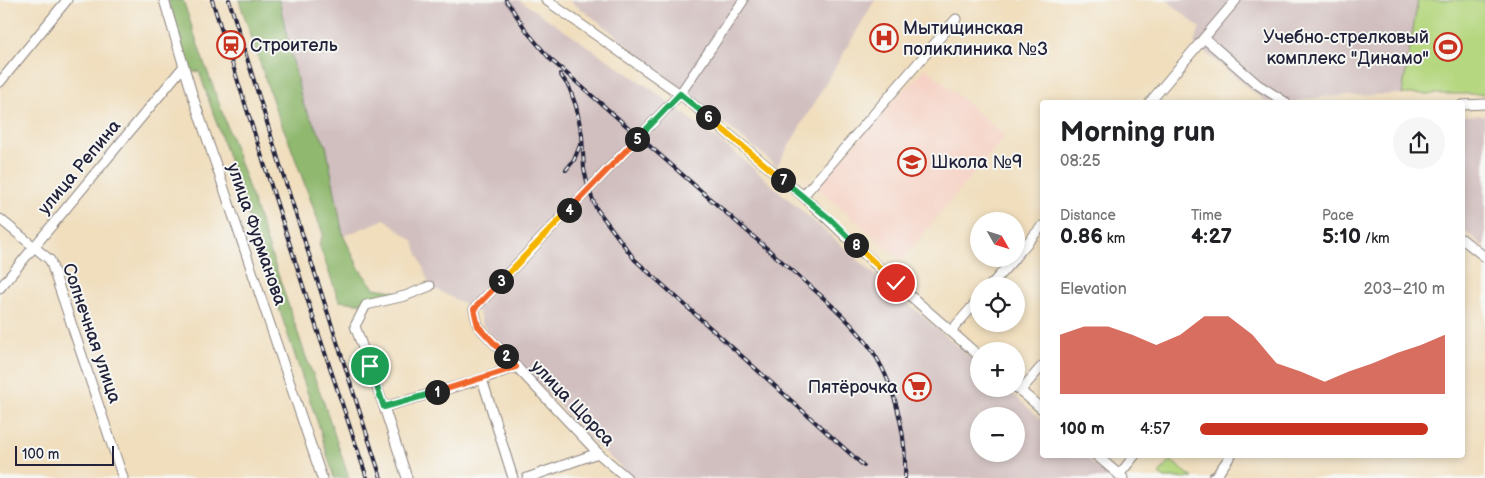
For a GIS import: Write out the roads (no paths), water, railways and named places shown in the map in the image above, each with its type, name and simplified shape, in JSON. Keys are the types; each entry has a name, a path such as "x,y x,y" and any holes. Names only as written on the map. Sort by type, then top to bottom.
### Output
{"street":[{"path":"0,82 67,0"},
{"name":"улица Фурманова","path":"164,0 184,66 322,478"},
{"path":"546,0 680,94 803,196 890,278 970,348"},
{"path":"1152,100 1236,0"},
{"path":"680,94 743,1"},
{"path":"803,196 956,19"},
{"path":"1204,38 1257,84 1282,100"},
{"name":"улица Репина","path":"0,288 184,66"},
{"name":"улица Щорса","path":"627,478 598,453 478,326 474,309 680,94"},
{"path":"1465,105 1485,104"},
{"name":"Солнечная улица","path":"0,219 50,260 123,478"},
{"path":"1025,246 1040,228"},
{"path":"1465,240 1485,257"},
{"path":"406,478 384,407 355,326 366,305 405,296 430,286"},
{"path":"951,331 970,309"},
{"path":"384,407 482,379 516,367"},
{"path":"1025,382 1040,368"},
{"path":"482,379 513,478"},
{"path":"1025,394 1040,407"},
{"path":"527,478 598,453"},
{"path":"1100,458 1121,476 1133,458"},
{"path":"1212,478 1229,458"}],"railway":[{"path":"212,0 312,314 367,478"},
{"path":"229,0 381,478"},
{"path":"506,0 528,33 550,59 821,296 862,337 882,368 896,403 903,441 905,478"},
{"path":"560,74 569,87 576,106 582,135 584,169 596,208 635,260 864,466"},
{"path":"566,170 574,160 580,145"}],"place":[{"name":"Мытищинская поликлиника №3","path":"884,38"},
{"name":"Строитель","path":"231,45"},
{"name":"Учебно-стрелковый комплекс \"Динамо\"","path":"1448,47"},
{"name":"Школа №9","path":"912,162"},
{"name":"Пятёрочка","path":"917,387"}]}
